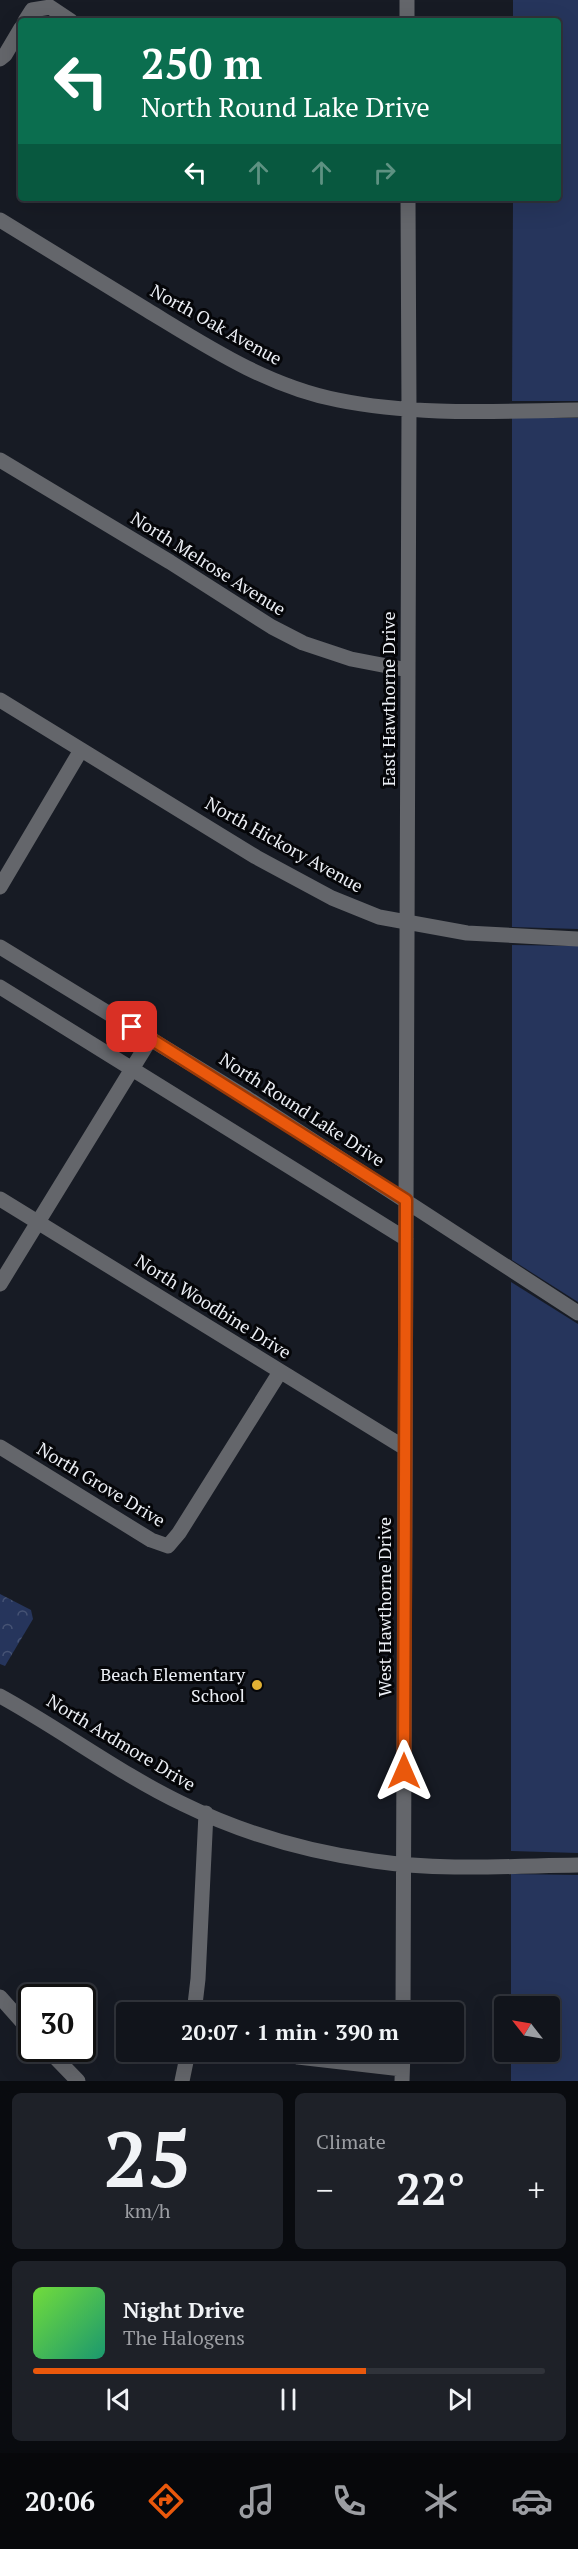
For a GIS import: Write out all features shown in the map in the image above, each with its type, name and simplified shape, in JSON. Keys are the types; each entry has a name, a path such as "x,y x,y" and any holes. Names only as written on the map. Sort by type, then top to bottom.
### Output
{"street":[{"path":"407,0 407,18"},
{"path":"27,18 32,10 50,7 66,18"},
{"path":"0,58 5,56 18,33"},
{"name":"East Hawthorne Drive","path":"406,1200 410,409 408,201"},
{"name":"North Oak Avenue","path":"0,220 212,350 255,373 297,390 339,401 432,411 578,410"},
{"name":"North Melrose Avenue","path":"0,460 170,562 272,627 303,643 351,659 408,670"},
{"name":"North Hickory Avenue","path":"0,700 256,857 332,898 380,917 467,933 578,939"},
{"path":"0,887 81,750"},
{"name":"North Round Lake Drive","path":"0,947 151,1038 406,1200 578,1313"},
{"path":"0,987 406,1239"},
{"path":"0,1284 151,1038"},
{"name":"North Woodbine Drive","path":"0,1199 405,1448"},
{"name":"West Hawthorne Drive","path":"403,2002 406,1200"},
{"name":"North Grove Drive","path":"0,1448 151,1540 168,1546 199,1502 280,1372"},
{"name":"North Ardmore Drive","path":"0,1696 46,1721 137,1779 184,1804 206,1814 304,1848 375,1862 578,1865"},
{"path":"195,2002 206,1814"},
{"path":"0,1997 18,2017"},
{"path":"60,2062 78,2081"},
{"path":"182,2081 186,2062"},
{"path":"327,2062 402,2075"}],"green space":[{"path":"513,0 578,0 578,401 512,401 513,201 561,201 561,18 513,18"},
{"path":"512,418 578,418 578,929 512,927"},
{"path":"512,945 578,946 578,1302 512,1260"},
{"path":"511,1282 578,1324 578,1853 511,1851"},
{"path":"0,1594 31,1610 33,1619 5,1666 0,1664"},
{"path":"511,1874 578,1875 578,2081 511,2081 511,2062 560,2062 560,1996 511,1996"}],"place":[{"name":"Beach Elementary School","path":"257,1685"}],"route":[{"path":"132,1027 248,1098 406,1200 404,1771"}]}
